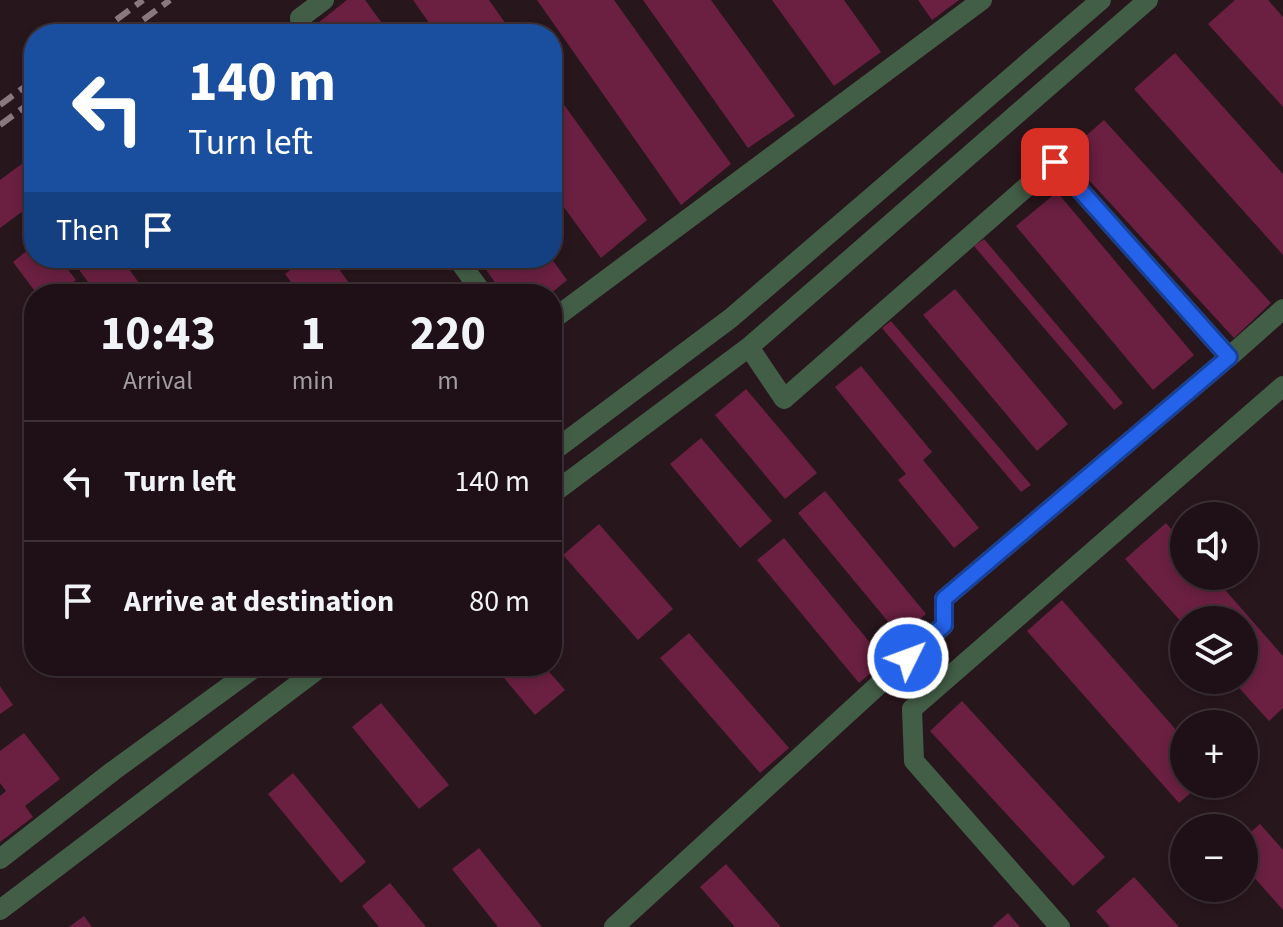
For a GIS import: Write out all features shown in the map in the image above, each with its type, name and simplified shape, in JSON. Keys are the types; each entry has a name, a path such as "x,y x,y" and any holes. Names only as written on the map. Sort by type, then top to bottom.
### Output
{"street":[{"path":"301,24 300,18 324,0"},
{"path":"562,313 982,0"},
{"path":"562,445 731,318 1101,0"},
{"path":"562,487 749,347 1148,0"},
{"path":"749,347 784,399 1055,162 1229,357"},
{"path":"614,927 944,625 944,599 1283,309"},
{"path":"1060,927 914,761 912,709 1283,386"},
{"path":"0,859 243,676"},
{"path":"0,910 309,676"}],"building":[{"path":"347,0 365,0 383,24 317,24"},
{"path":"413,0 489,0 506,24 430,24"},
{"path":"537,0 614,0 731,164 681,205 562,36 562,24 554,24"},
{"path":"643,0 711,0 795,116 748,148"},
{"path":"772,0 844,0 881,52 834,86"},
{"path":"918,0 959,0 932,20"},
{"path":"1235,0 1268,0 1283,17 1283,107 1208,24"},
{"path":"1175,53 1283,174 1283,255 1134,89"},
{"path":"562,102 647,220 601,258 562,205"},
{"path":"1104,120 1271,303 1234,338 1065,154"},
{"path":"24,162 24,210 0,228 0,180"},
{"path":"1057,192 1194,355 1153,390 1016,226"},
{"path":"984,239 1123,403 1114,410 974,246"},
{"path":"24,253 24,268 67,268 76,280 71,284 30,284 13,262"},
{"path":"78,268 128,268 140,284 90,284"},
{"path":"293,268 338,268 350,284 292,284 285,274"},
{"path":"485,268 558,268 567,280 562,284 496,284"},
{"path":"955,289 1068,424 1037,451 923,315"},
{"path":"891,321 1031,485 1021,492 882,328"},
{"path":"861,366 932,452 923,460 979,528 954,548 898,480 906,474 835,387"},
{"path":"746,389 817,473 785,499 715,415"},
{"path":"701,438 772,521 740,548 670,464"},
{"path":"825,491 926,614 900,636 798,513"},
{"path":"1166,523 1170,528 1170,590 1225,590 1239,606 1170,606 1170,609 1125,559"},
{"path":"599,524 673,609 638,640 563,555"},
{"path":"784,538 885,661 859,683 757,560"},
{"path":"1062,600 1170,723 1170,793 1027,631"},
{"path":"1258,627 1283,656 1283,708 1269,721 1245,694 1258,694"},
{"path":"689,633 789,748 760,773 660,658"},
{"path":"502,676 553,676 565,690 535,715"},
{"path":"0,686 13,705 0,714"},
{"path":"962,701 1105,857 1073,886 930,731"},
{"path":"381,703 449,785 419,809 352,727"},
{"path":"24,733 60,779 25,806 33,817 0,842 0,796 6,791 0,783 0,751"},
{"path":"293,773 366,862 341,883 268,794"},
{"path":"1260,824 1283,850 1283,910 1258,882"},
{"path":"479,848 542,927 498,927 452,869"},
{"path":"726,864 781,927 735,927 700,887"},
{"path":"1134,877 1179,927 1110,927 1096,911"},
{"path":"390,883 426,927 379,927 362,906"},
{"path":"1008,913 1020,927 992,927"},
{"path":"84,916 92,927 69,927"}],"railway":[{"path":"111,24 143,0"},
{"path":"138,24 170,0"},
{"path":"0,105 24,87"},
{"path":"0,125 24,107"}],"route":[{"path":"908,658 944,625 944,599 1229,357 1055,162"}]}
